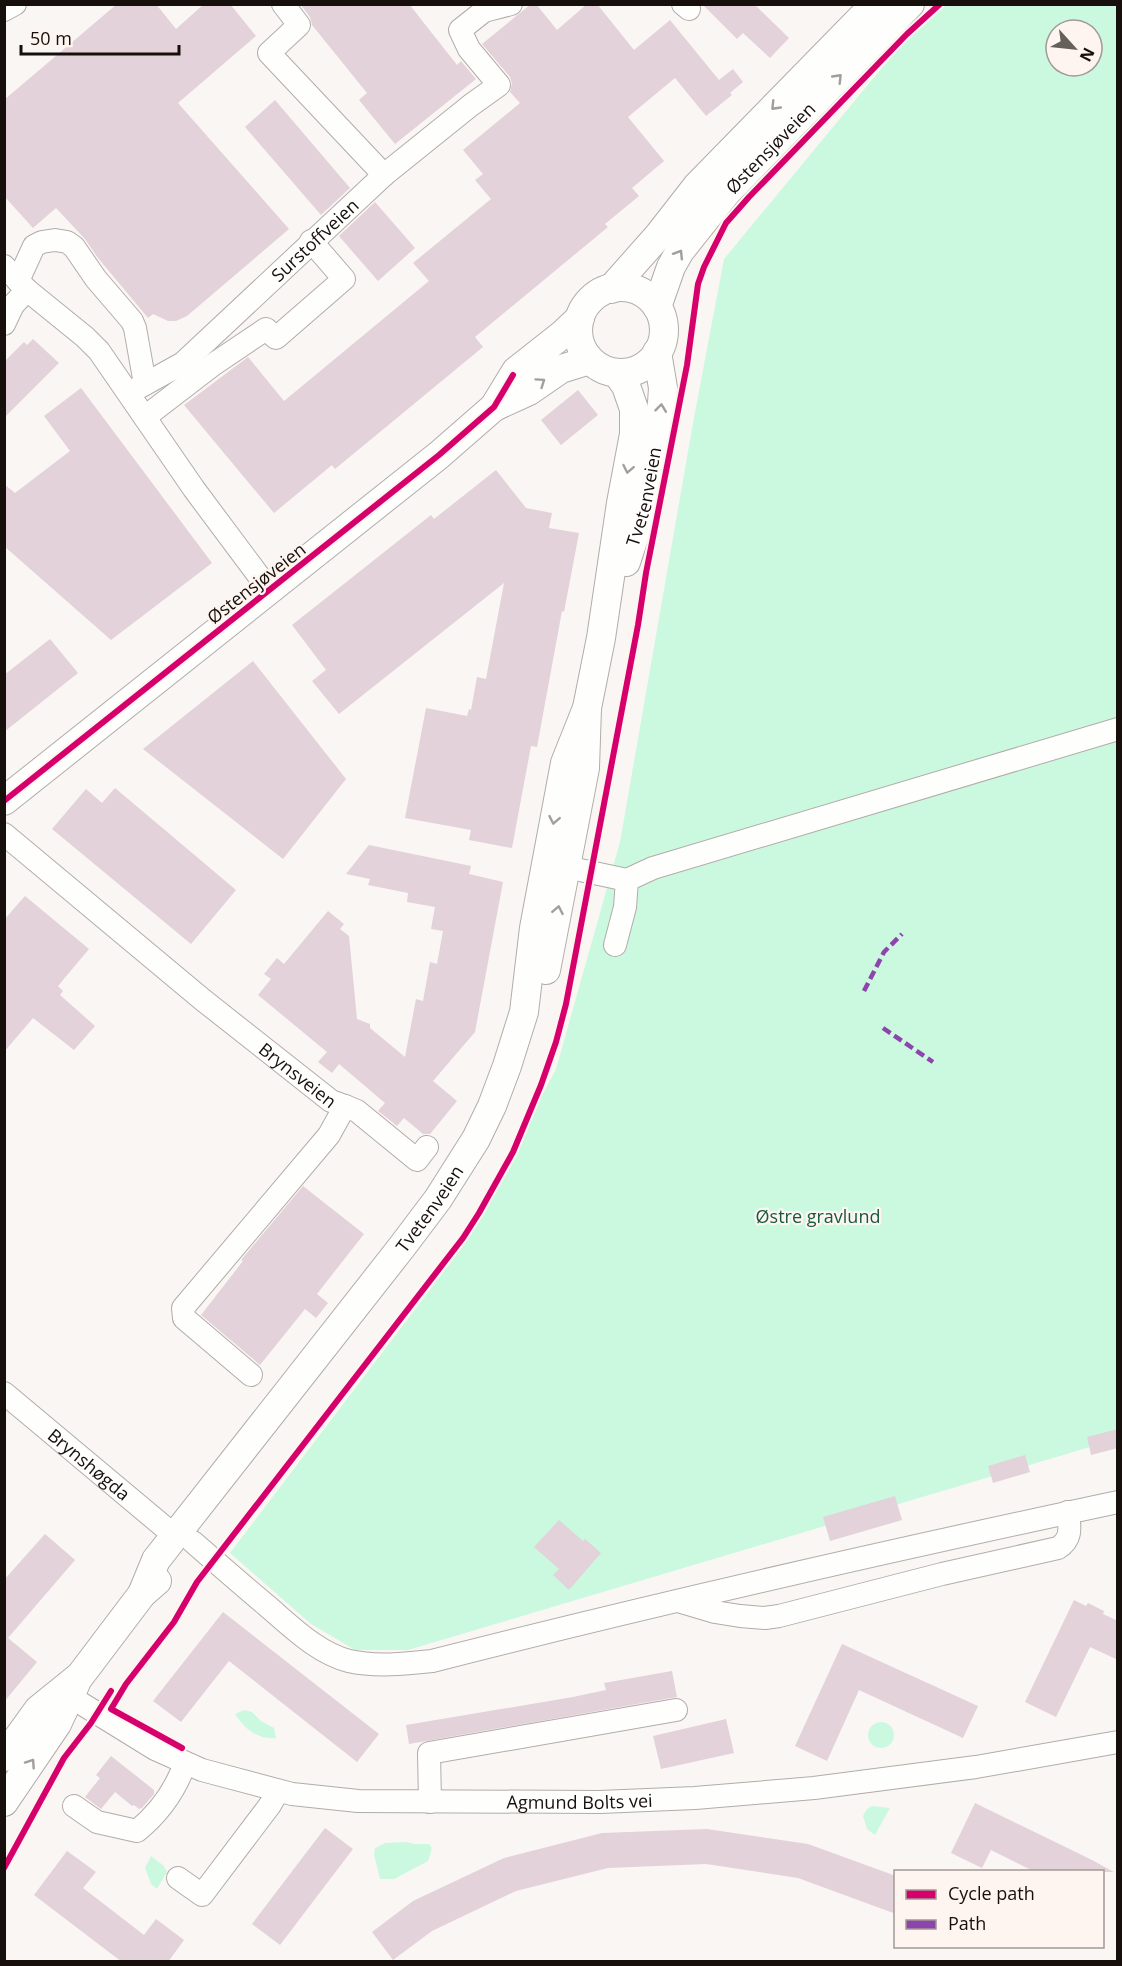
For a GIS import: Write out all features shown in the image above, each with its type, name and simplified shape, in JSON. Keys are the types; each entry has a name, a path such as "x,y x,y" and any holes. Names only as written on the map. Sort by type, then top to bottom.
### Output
{"main road":[{"name":"Østensjøveien","path":"494,407 516,371 563,334 580,318 586,306 597,295 611,289 658,236 697,186 875,4"},
{"name":"Østensjøveien","path":"657,307 671,267 699,224 726,193 910,4"},
{"path":"580,318 578,334 582,348 590,360 607,371 629,373 650,362 662,342 662,318 657,307 650,299 632,289 611,289"},
{"name":"Tvetenveien","path":"601,638 644,507 662,403 662,375 657,352"},
{"name":"Østensjøveien","path":"4,801 270,591 439,455 494,407 529,391 561,369 590,360"},
{"name":"Tvetenveien","path":"4,1802 57,1724 70,1688 142,1594 170,1570 184,1539 232,1494 295,1384 409,1238 457,1170 492,1107 524,1012 547,968 585,768 587,708 601,638 635,421 630,397 616,373"},
{"name":"Tvetenveien","path":"524,1012 534,928 565,763 587,708"},
{"name":"Tvetenveien","path":"4,1757 38,1710 70,1688"}],"street":[{"path":"4,10 15,4"},
{"path":"283,4 299,24 269,53 384,175"},
{"name":"Surstoffveien","path":"137,389 183,363 384,175 499,85 469,49 460,30 484,11 511,4"},
{"path":"4,324 13,305 16,279 34,246 55,240 67,242 75,247 96,279 132,321 135,328 137,389 145,417 194,489 270,591"},
{"path":"145,417 214,364 266,329 276,338 344,279 311,242"},
{"path":"16,279 99,351 137,389"},
{"path":"566,867 627,880 653,868 1118,729"},
{"name":"Brynsveien","path":"4,834 203,1000 299,1090 345,1106 322,1143 183,1308 184,1318 251,1375"},
{"path":"615,945 625,907 627,880"},
{"path":"345,1106 357,1111 417,1160 427,1147"},
{"name":"Brynshøgda","path":"4,1393 305,1638 329,1653 348,1660 366,1663 410,1664 432,1661 676,1600 950,1537 1118,1502"},
{"path":"676,1600 724,1613 765,1618 779,1617 1058,1548 1068,1538 1070,1532 1068,1512"},
{"name":"Agmund Bolts vei","path":"70,1688 146,1743 185,1763 217,1786 278,1791 345,1801 600,1802 695,1798 793,1790 976,1767 1118,1742"},
{"path":"430,1802 429,1753 676,1710"},
{"path":"74,1806 98,1822 137,1831 157,1812 174,1788 185,1763"},
{"path":"178,1878 201,1895 270,1805 278,1791"}],"green space":[{"name":"Østre gravlund","path":"942,5 1117,5 1117,1439 408,1650 355,1650 311,1624 230,1553 460,1250 556,1069 620,842 724,259 904,41"},
{"path":"244,1710 252,1712 261,1721 274,1728 276,1738 263,1737 248,1729 235,1714"},
{"path":"881,1722 890,1726 894,1735 890,1744 881,1748 872,1744 868,1735 872,1726"},
{"path":"872,1806 890,1808 875,1835 867,1829 863,1816"},
{"path":"385,1843 429,1844 432,1848 428,1861 394,1879 380,1879 374,1854 375,1848"},
{"path":"151,1856 164,1866 167,1872 157,1889 151,1884 145,1868"}],"building":[{"path":"117,4 156,4 176,29 204,4 230,4 256,36 178,103 289,229 187,316 176,321 168,321 153,314 148,318 85,239 56,208 33,228 4,196 4,100"},
{"path":"300,4 409,4 457,65 461,61 476,79 395,144 359,100 367,93 312,25 310,17"},
{"path":"531,4 536,4 557,30 587,4 597,4 634,50 670,20 719,80 733,69 743,82 730,93 732,95 706,116 675,78 628,117 664,161 632,188 639,196 605,224 608,227 475,337 483,347 335,469 332,465 274,513 184,405 248,357 284,401 429,281 413,263 491,199 475,180 483,174 463,150 520,103 510,92 512,84 510,77 482,44"},
{"path":"702,4 754,4 789,38 770,58 743,33 737,39"},
{"path":"275,100 350,188 321,215 245,127"},
{"path":"375,202 415,248 378,281 339,236"},
{"path":"33,339 59,363 4,418 4,362 24,342 27,345"},
{"path":"81,388 212,563 111,640 4,546 4,484 15,493 70,451 44,416"},
{"path":"578,390 598,415 561,445 541,420"},
{"path":"496,470 526,508 552,513 549,528 579,533 537,747 531,746 512,848 469,840 471,830 405,818 426,708 467,716 469,709 471,710 477,677 486,679 504,583 339,714 312,681 326,670 292,625 431,515 434,519"},
{"path":"50,639 78,673 4,732 4,675"},
{"path":"253,661 346,779 283,859 143,749"},
{"path":"115,788 236,890 191,944 52,829 86,789 102,803"},
{"path":"369,845 471,866 469,874 503,882 475,1032 433,1081 457,1101 430,1134 423,1134 404,1118 397,1126 378,1111 385,1103 339,1064 332,1073 318,1062 327,1052 258,995 271,979 264,974 277,958 284,964 328,911 344,924 340,929 349,936 357,1019 370,1024 370,1028 405,1057 416,999 423,1001 430,962 437,964 443,931 431,929 435,907 407,902 408,893 368,885 370,879 346,874"},
{"path":"25,896 89,949 58,986 63,991 60,995 95,1026 74,1050 33,1018 4,1052 4,920"},
{"path":"303,1186 364,1234 317,1294 328,1303 316,1318 305,1309 260,1365 201,1315 243,1261 241,1260"},
{"path":"1118,1429 1118,1448 1091,1455 1087,1437"},
{"path":"1025,1455 1030,1472 993,1483 988,1466"},
{"path":"895,1496 902,1520 830,1541 823,1517"},
{"path":"559,1520 601,1553 569,1590 553,1575 559,1569 534,1547"},
{"path":"45,1534 75,1560 8,1638 37,1662 4,1702 4,1580"},
{"path":"1074,1600 1086,1606 1088,1603 1118,1621 1118,1660 1090,1647 1056,1717 1025,1702"},
{"path":"223,1612 379,1734 357,1762 229,1661 181,1722 153,1701"},
{"path":"842,1644 978,1706 963,1738 859,1690 827,1761 795,1746"},
{"path":"672,1671 677,1697 409,1744 406,1725 573,1697 606,1690 604,1683"},
{"path":"726,1719 734,1753 661,1769 653,1736"},
{"path":"111,1756 154,1790 154,1794 142,1808 132,1806 115,1792 101,1809 85,1797 100,1778 96,1775"},
{"path":"975,1803 1114,1872 1031,1870 991,1850 982,1868 951,1853"},
{"path":"325,1828 353,1849 280,1945 252,1924"},
{"path":"707,1829 808,1844 894,1875 894,1913 798,1878 706,1864 608,1868 516,1891 432,1931 393,1960 372,1932 413,1901 504,1858 602,1833"},
{"path":"67,1851 96,1872 83,1888 144,1935 156,1919 184,1940 168,1962 122,1962 34,1895"}],"marked path":[{"path":"864,991 884,952 902,934"},
{"path":"883,1028 933,1062"}],"cycle path":[{"path":"182,1748 111,1709 126,1684 174,1622 197,1582 463,1238 513,1152 541,1085 566,1004 687,365 698,284 704,267 726,223 749,197 907,34 940,4"},
{"path":"4,801 439,455 494,407 513,375"},
{"path":"4,1868 64,1758 91,1723 111,1691"}]}
